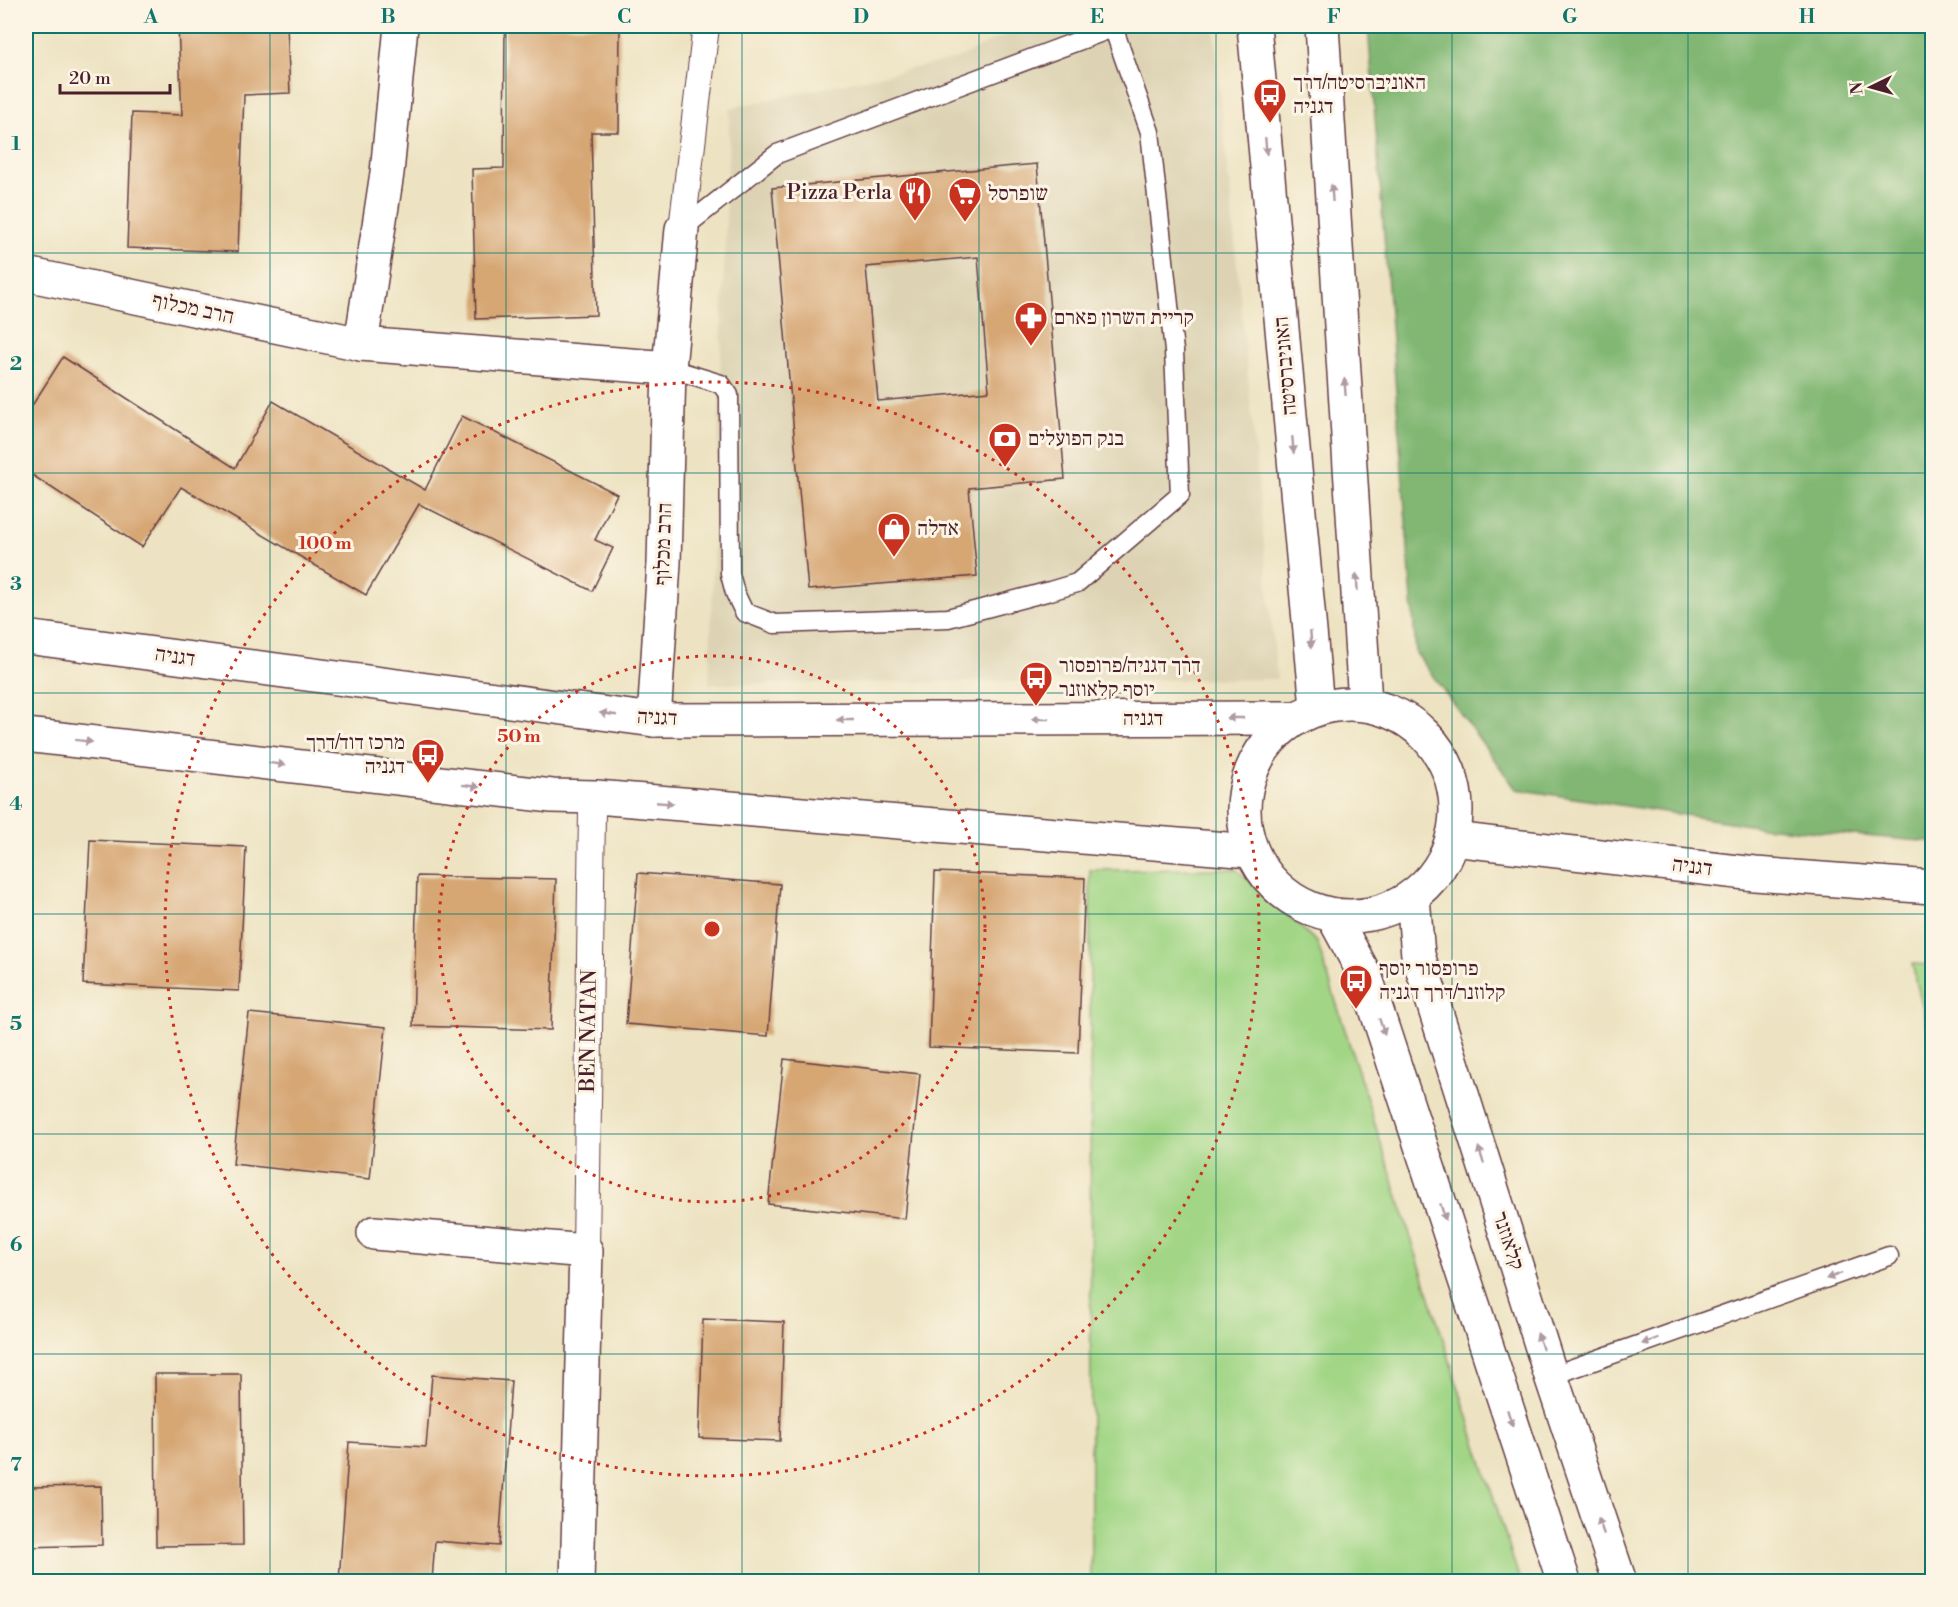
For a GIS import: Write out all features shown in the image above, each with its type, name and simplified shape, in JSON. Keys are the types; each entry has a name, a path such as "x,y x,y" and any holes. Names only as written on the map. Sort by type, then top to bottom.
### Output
{"street":[{"path":"361,344 387,173 401,26"},
{"path":"682,229 706,26"},
{"name":"האוניברסיטה","path":"1254,26 1305,713"},
{"path":"1322,26 1365,703"},
{"name":"הרב מכלוף","path":"654,720 664,563 669,368 682,229"},
{"name":"הרב מכלוף","path":"26,274 361,344 669,368"},
{"name":"דגניה","path":"26,637 654,720 1305,713"},
{"path":"1365,703 1397,713 1427,735 1448,766 1457,802 1453,839 1439,870 1413,897 1371,916 1333,916 1300,905 1271,882 1251,851 1243,813 1248,776 1266,743 1305,713 1365,703"},
{"path":"26,735 552,796 596,797 1251,851"},
{"name":"BEN NATAN","path":"577,1581 586,1251 592,811"},
{"name":"דגניה","path":"1453,839 1755,874 1932,887"},
{"name":"קלאוזנר","path":"1413,897 1418,956 1551,1376 1620,1581"},
{"path":"1333,916 1365,975 1564,1581"},
{"path":"374,1233 586,1251"}],"lane":[{"path":"669,368 721,384 729,395 730,574 735,593 744,612 775,624 948,618 1077,583 1180,495 1174,351 1150,132 1116,26 777,154 682,229"},
{"path":"1551,1376 1889,1256"}],"shaded area":[{"path":"1022,26 1214,26 1277,679 709,684 730,108 956,59"}],"green space":[{"path":"1368,26 1932,26 1932,842 1762,827 1516,789 1416,653"},
{"path":"1236,869 1317,942 1520,1581 1091,1581 1090,870"},
{"path":"1912,964 1932,965 1932,1045"}],"building":[{"path":"178,26 287,26 290,93 244,95 238,252 127,248 132,113 182,115"},
{"path":"505,26 620,26 619,132 591,132 596,315 476,319 472,169 504,168"},
{"path":"1037,164 1065,479 969,488 977,576 808,590 772,188","holes":["978,257 989,391 878,401 866,267"]},
{"path":"63,357 235,468 273,401 425,490 462,416 617,494 595,540 613,548 592,591 419,504 366,595 181,487 142,547 26,471 26,415"},
{"path":"90,840 246,847 239,991 83,984"},
{"path":"935,872 1085,878 1078,1053 929,1047"},
{"path":"638,873 780,884 768,1036 626,1024"},
{"path":"417,876 556,879 551,1030 413,1026"},
{"path":"249,1013 386,1027 370,1179 233,1164"},
{"path":"784,1059 920,1074 905,1219 768,1204"},
{"path":"703,1319 784,1322 780,1441 699,1438"},
{"path":"155,1374 241,1374 243,1545 156,1546"},
{"path":"432,1375 511,1381 499,1546 435,1541 432,1581 339,1581 349,1442 426,1447"},
{"path":"101,1486 102,1545 26,1547 26,1487"}],"place":[{"name":"האוניברסיטה/דרך דגניה","path":"1270,124"},
{"name":"Pizza Perla","path":"915,222"},
{"name":"שופרסל","path":"965,223"},
{"name":"קריית השרון פארם","path":"1031,347"},
{"name":"בנק הפועלים","path":"1005,468"},
{"name":"אדלה","path":"894,558"},
{"name":"דרך דגניה/פרופסור יוסף קלאוזנר","path":"1036,707"},
{"name":"מרכז דוד/דרך דגניה","path":"428,784"},
{"name":"פרופסור יוסף קלוזנר/דרך דגניה","path":"1356,1010"}]}
